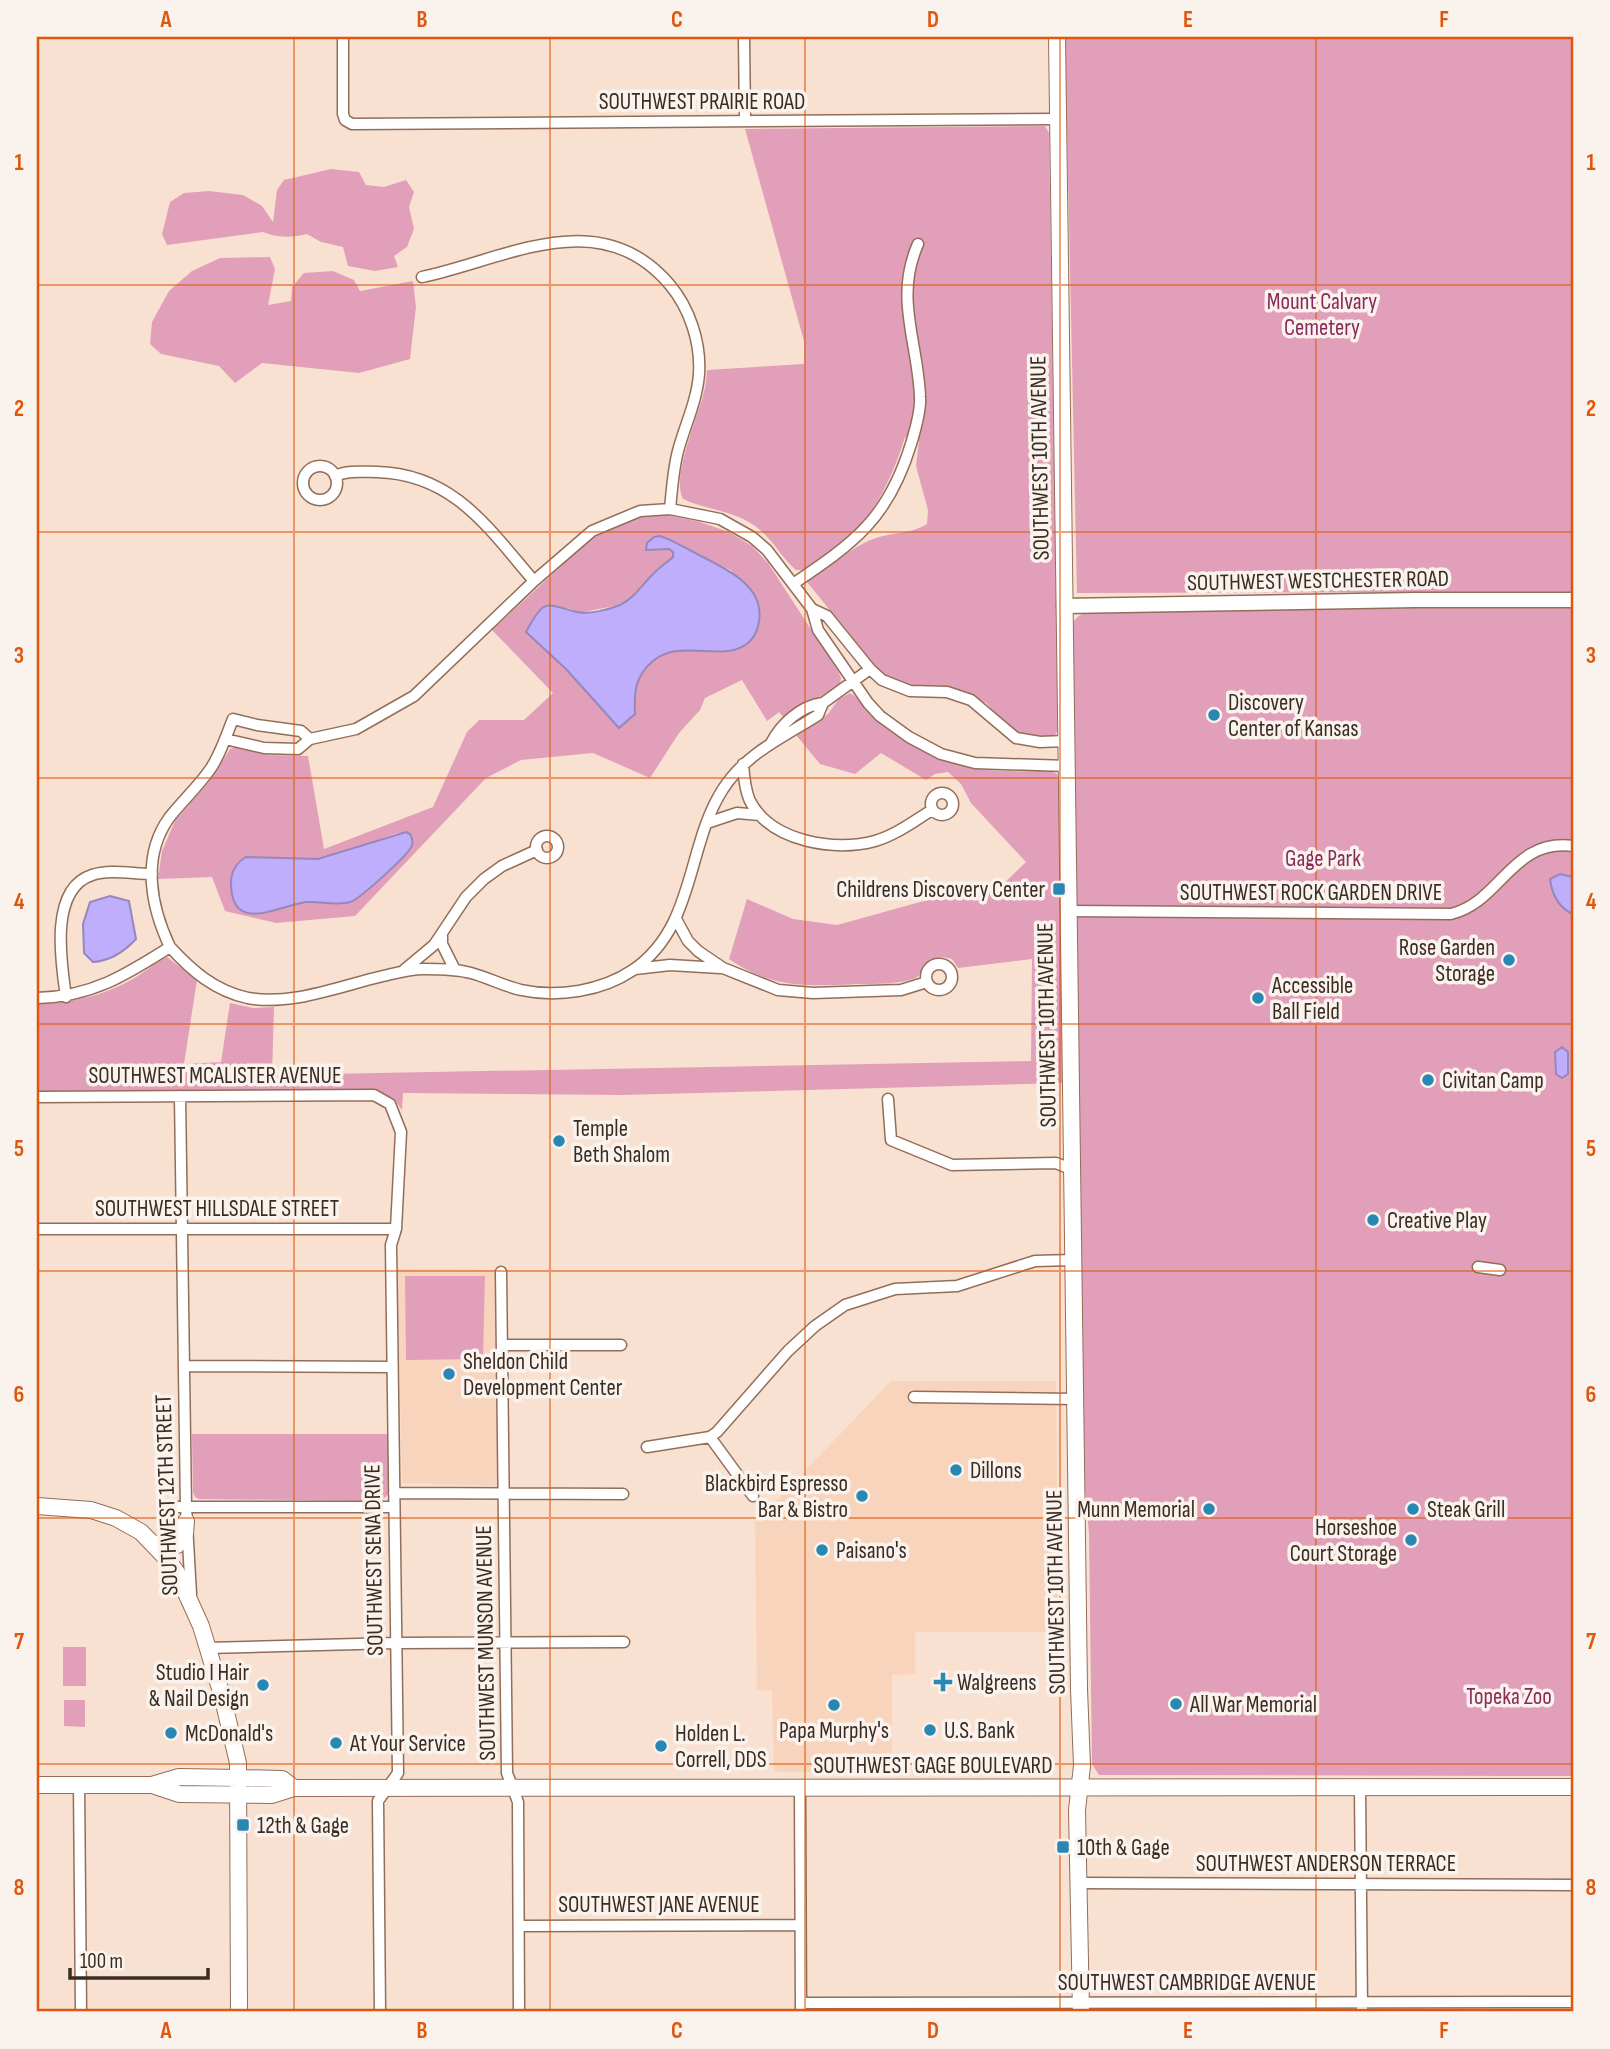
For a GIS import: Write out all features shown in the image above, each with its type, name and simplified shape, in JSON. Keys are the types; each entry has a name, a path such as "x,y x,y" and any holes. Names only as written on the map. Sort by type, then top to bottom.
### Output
{"main road":[{"name":"SOUTHWEST 10TH AVENUE","path":"1057,37 1071,1169 1082,1766 1077,1810 1081,2007"},
{"path":"37,1508 91,1510 116,1518 141,1532 177,1573 193,1608"},
{"path":"153,1543 166,1548 177,1545 185,1533 186,1514"},
{"name":"SOUTHWEST 12TH STREET","path":"193,1608 236,1749 239,1786 239,2012"},
{"name":"SOUTHWEST GAGE BOULEVARD","path":"39,1783 152,1785 179,1777 239,1786 282,1779 294,1788 1573,1787"}],"street":[{"name":"SOUTHWEST PRAIRIE ROAD","path":"343,37 343,114 347,122 352,124 1058,119"},
{"path":"744,37 745,121"},
{"path":"422,277 541,244 572,240 591,241 625,251 654,268 684,306 696,338 699,357 697,389 676,460 670,509"},
{"path":"793,584 834,556 869,526 902,473 913,438 920,399 906,284 918,244"},
{"path":"335,476 352,472 402,474 447,491 478,517 534,582"},
{"path":"225,739 285,750 298,749 310,739 356,729 414,696 592,531 640,511 670,509 703,514 737,527 767,550 812,609 818,630 852,682 880,716 909,737 957,760 991,765 1067,766"},
{"name":"SOUTHWEST WESTCHESTER ROAD","path":"1064,606 1573,600"},
{"path":"812,609 827,616 882,680 911,691 947,692 971,700 1016,738 1041,742 1066,741"},
{"path":"634,970 652,952 676,919 707,823 724,787 743,765 771,743 778,729 812,705 823,703 870,669"},
{"path":"310,739 301,731 233,719 209,771 163,828 154,856 154,907 170,947 198,975 215,986 233,994 263,999 292,998 419,969 455,970 520,990 556,994 593,988 634,970 670,965 723,968"},
{"path":"743,765 747,792 760,815 775,826 804,840 831,846 849,846 880,840 932,810"},
{"path":"707,823 737,813 760,815"},
{"name":"SOUTHWEST ROCK GARDEN DRIVE","path":"1068,911 1451,914 1479,901 1505,873 1525,857 1550,846 1573,846"},
{"path":"402,972 434,945 466,897 484,879 502,866 537,850"},
{"path":"66,997 62,961 63,913 69,894 82,880 100,873 152,874"},
{"path":"676,919 688,941 723,968 764,986 794,992 901,990 927,982"},
{"path":"442,934 442,944 455,970"},
{"path":"37,998 66,997 108,983 170,947"},
{"name":"SOUTHWEST MCALISTER AVENUE","path":"37,1097 374,1095 390,1104"},
{"name":"SOUTHWEST 12TH STREET","path":"180,1096 186,1514 193,1608"},
{"path":"888,1099 891,1140 952,1165 1056,1164 1071,1169"},
{"name":"SOUTHWEST SENA DRIVE","path":"380,2012 378,1801 398,1773 391,1245 397,1229 401,1132 390,1104"},
{"name":"SOUTHWEST HILLSDALE STREET","path":"37,1229 397,1229"},
{"path":"647,1447 710,1437 717,1432 788,1351 815,1325 845,1305 895,1289 957,1286 1035,1261 1073,1260"},
{"path":"1478,1266 1500,1270"},
{"name":"SOUTHWEST MUNSON AVENUE","path":"501,1272 507,1773 517,1802 519,2012"},
{"path":"502,1345 621,1345"},
{"path":"184,1366 392,1367"},
{"path":"914,1397 1075,1399"},
{"path":"710,1437 753,1496"},
{"path":"394,1493 623,1494"},
{"path":"174,1507 186,1514 394,1507"},
{"path":"207,1647 624,1642"},
{"path":"79,1783 81,2012"},
{"path":"1360,1787 1362,2008"},
{"path":"800,1788 801,2008"},
{"name":"SOUTHWEST ANDERSON TERRACE","path":"1079,1883 1573,1885"},
{"name":"SOUTHWEST JANE AVENUE","path":"519,1926 800,1925"},
{"name":"SOUTHWEST CAMBRIDGE AVENUE","path":"801,2008 1362,2008 1573,2002"}],"shaded area":[{"path":"660,536 741,579 756,597 759,624 752,639 740,648 717,652 677,651 664,654 653,661 639,679 635,714 619,728 566,669 526,632 537,613 547,606 587,613 625,602 673,557 673,552 669,549 646,550 647,543"},
{"path":"406,832 412,840 410,849 381,878 350,902 306,902 258,914 247,913 239,908 233,899 233,871 246,857 318,859"},
{"path":"1560,874 1573,877 1573,914 1560,904 1552,890 1550,879"},
{"path":"110,896 129,901 136,939 116,955 93,962 84,953 83,924 90,902"},
{"path":"1562,1047 1568,1052 1568,1074 1562,1078 1556,1074 1555,1052"},
{"name":"Sheldon Child Development Center","path":"397,1269 497,1270 498,1486 402,1483"},
{"path":"891,1381 1056,1381 1058,1632 915,1632 915,1674 892,1675 892,1773 774,1772 772,1691 757,1690 755,1523"}],"green space":[{"name":"Mount Calvary Cemetery","path":"1065,37 1573,37 1573,592 1077,593"},
{"path":"1045,126 1049,133 1058,731 1053,737 1027,738 1011,729 986,703 975,697 944,687 902,684 880,672 807,582 869,541 885,535 915,530 927,524 928,510 916,466 919,441 905,437 887,484 868,515 847,538 803,570 796,570 766,536 747,521 683,499 680,477 705,389 707,370 804,364 804,341 745,129"},
{"path":"331,169 359,172 366,185 384,187 406,180 414,192 409,207 414,229 407,247 394,256 398,267 375,271 348,266 343,247 321,242 307,234 285,237 263,232 167,245 162,234 170,202 184,193 209,191 243,195 262,206 273,222 277,190 284,180"},
{"path":"270,257 275,269 268,305 291,301 292,287 304,273 333,271 354,280 360,291 413,281 416,307 410,359 359,373 262,363 235,383 219,366 161,354 150,344 152,322 169,291 192,271 220,258"},
{"path":"668,515 700,522 729,532 752,546 768,563 838,671 840,684 785,719 779,712 767,721 742,680 705,698 700,710 679,733 650,778 593,753 521,760 486,778 355,916 276,923 225,911 212,877 158,879 162,851 175,821 208,783 230,749 235,747 269,755 308,756 324,849 433,807 467,732 479,720 524,720 553,693 492,630 589,540 611,526 641,517","holes":["677,542 732,571 730,650 672,651 652,661 640,678 635,714 566,669 526,632 568,608 579,613 619,605 629,600 656,570 673,557 673,552 669,549","398,833 411,848 377,882 350,902 303,902 274,911 246,913 231,877 239,861 250,858 315,859 346,852"]},
{"name":"Gage Park","path":"1573,606 1573,1776 1099,1775 1092,1764 1070,629 1078,616 1093,610"},
{"path":"850,693 896,734 944,760 980,769 1051,771 1057,774 1061,796 1063,1083 623,1095 403,1093 402,1110 393,1098 376,1091 37,1091 37,1002 74,1000 97,995 131,980 167,957 197,980 184,1064 221,1062 230,1003 253,1008 274,1007 272,1075 1031,1061 1032,959 958,968 952,959 943,957 932,960 919,976 907,981 807,985 761,976 729,959 747,899 793,919 837,925 931,899 997,890 1026,862 971,803 961,784 948,772 935,774 926,780 881,753 855,774 820,764 796,735 828,714 838,700"},
{"path":"405,1276 485,1276 483,1359 406,1360"},
{"path":"192,1434 388,1434 389,1494 376,1501 199,1499 193,1492"},
{"path":"63,1647 86,1647 86,1686 63,1686"},
{"path":"64,1700 85,1700 85,1727 64,1726"}],"place":[{"name":"Discovery Center of Kansas","path":"1214,715"},
{"name":"Childrens Discovery Center","path":"1059,889"},
{"name":"Rose Garden Storage","path":"1509,960"},
{"name":"Accessible Ball Field","path":"1258,998"},
{"name":"Civitan Camp","path":"1428,1080"},
{"name":"Temple Beth Shalom","path":"559,1141"},
{"name":"Creative Play","path":"1373,1220"},
{"name":"Sheldon Child Development Center","path":"449,1374"},
{"name":"Dillons","path":"956,1470"},
{"name":"Blackbird Espresso Bar & Bistro","path":"862,1496"},
{"name":"Munn Memorial","path":"1209,1509"},
{"name":"Steak Grill","path":"1413,1509"},
{"name":"Horseshoe Court Storage","path":"1411,1540"},
{"name":"Paisano's","path":"822,1550"},
{"name":"Walgreens","path":"943,1682"},
{"name":"Studio I Hair & Nail Design","path":"263,1685"},
{"name":"All War Memorial","path":"1176,1704"},
{"name":"Papa Murphy's","path":"834,1705"},
{"name":"U.S. Bank","path":"930,1730"},
{"name":"McDonald's","path":"171,1733"},
{"name":"At Your Service","path":"336,1743"},
{"name":"Holden L. Correll, DDS","path":"661,1746"},
{"name":"12th & Gage","path":"243,1825"},
{"name":"10th & Gage","path":"1063,1847"}],"park label":[{"name":"Topeka Zoo","path":"1509,1696"}]}
